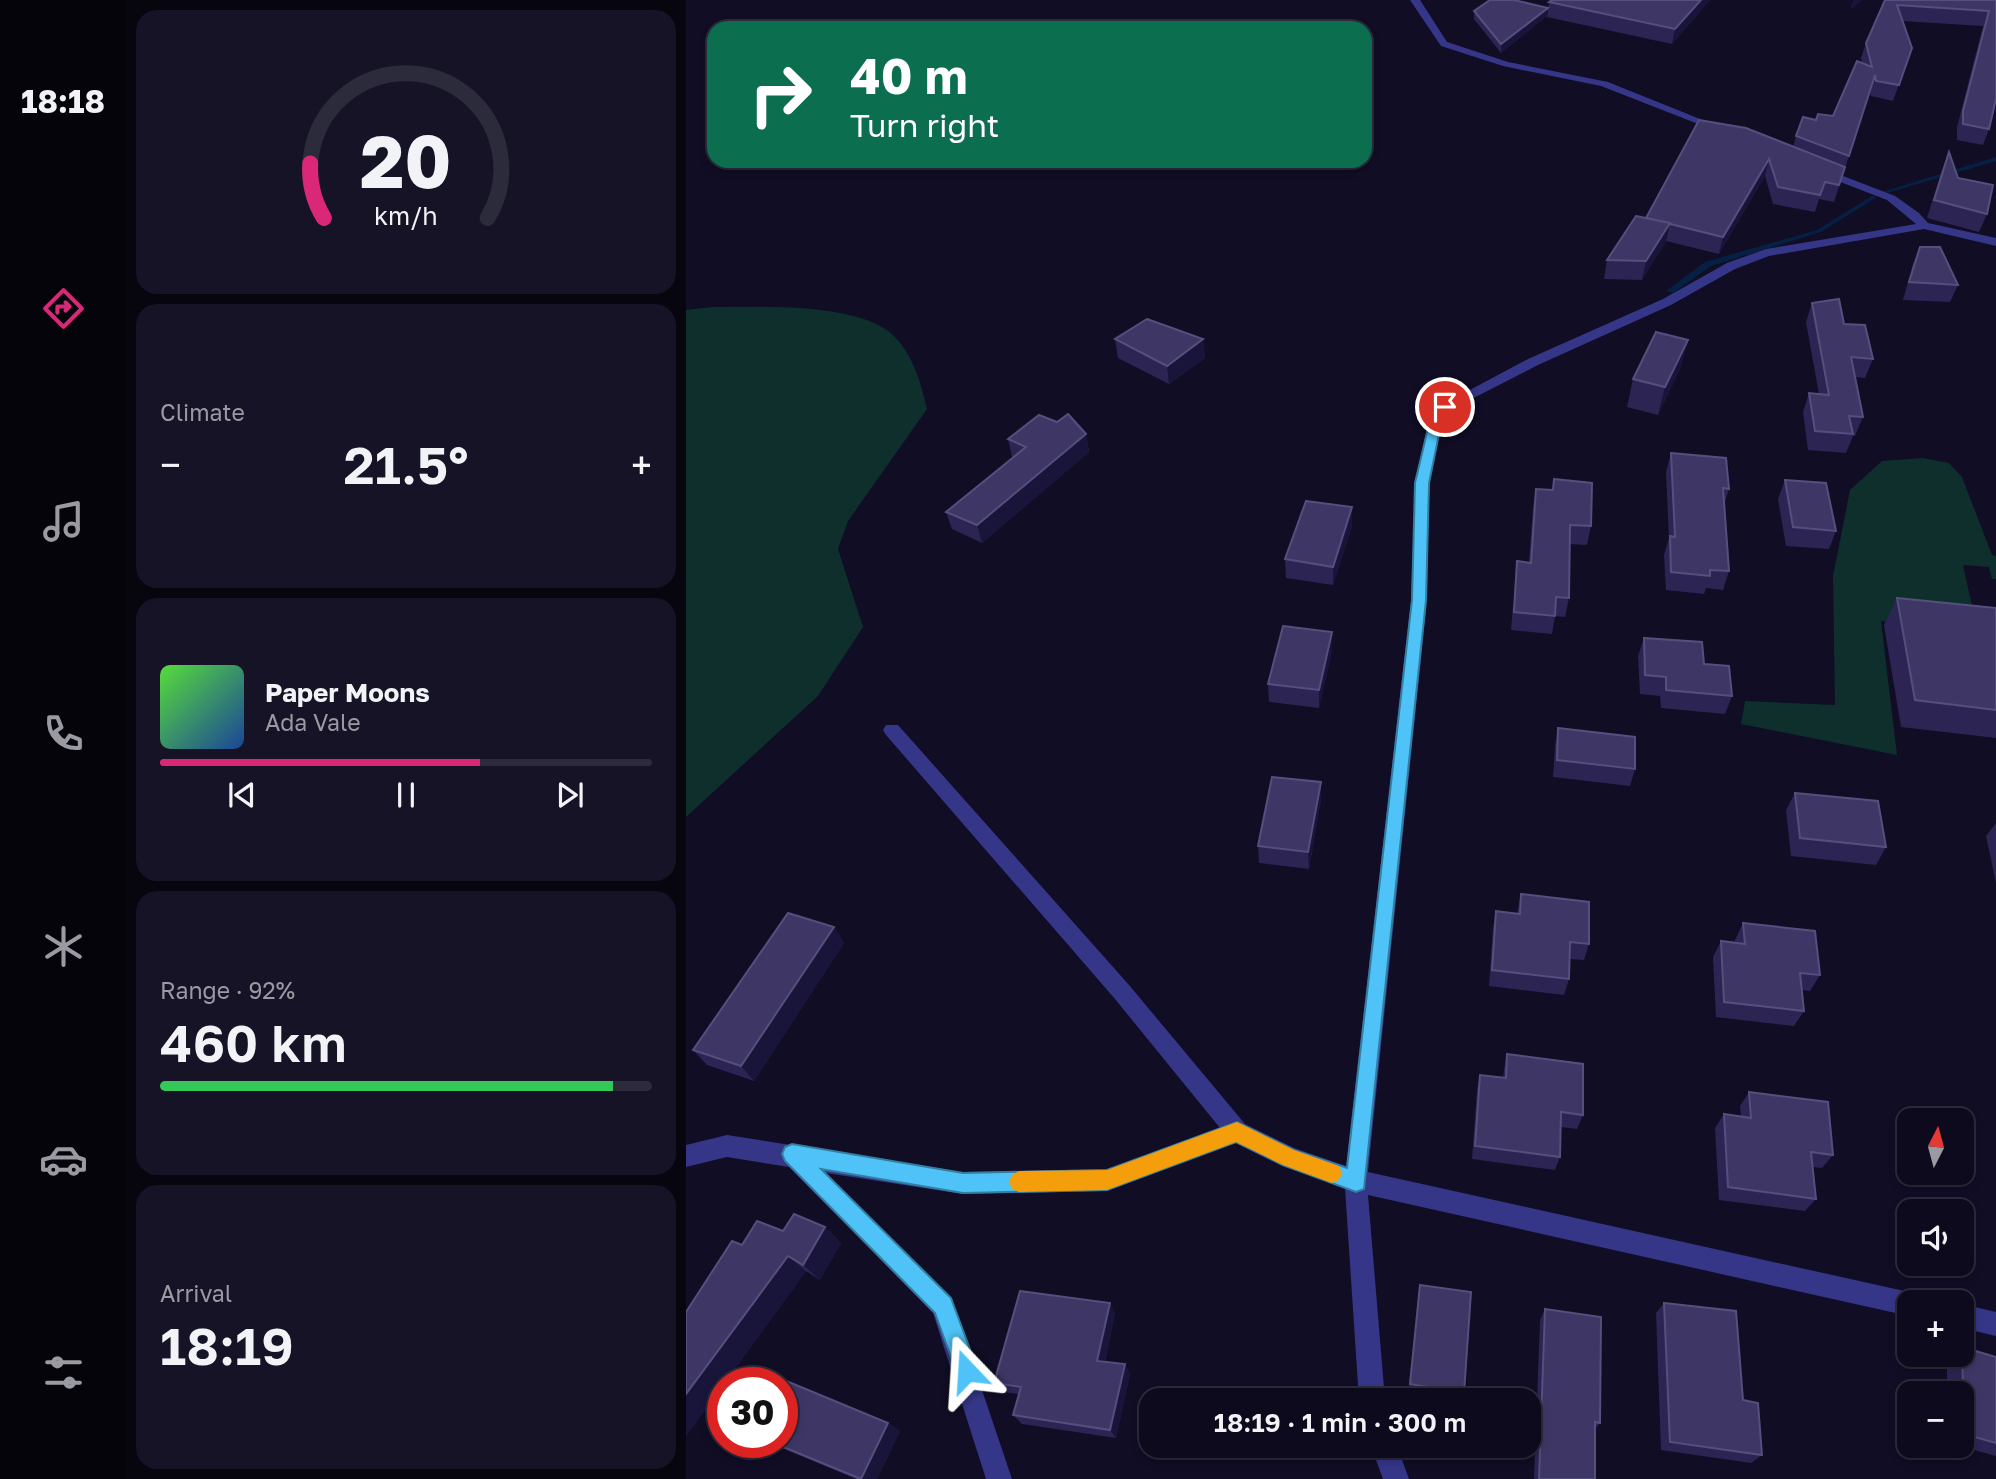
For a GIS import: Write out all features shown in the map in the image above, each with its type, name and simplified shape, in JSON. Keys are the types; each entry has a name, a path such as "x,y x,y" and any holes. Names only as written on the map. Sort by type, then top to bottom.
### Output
{"street":[{"path":"1415,0 1444,44 1506,64 1604,84 1729,133"},
{"path":"1804,164 1889,197 1915,213 1924,226"},
{"path":"1371,1388 1356,1181 1419,600 1422,483 1435,424 1445,407 1533,362 1667,302 1743,262 1766,253 1924,226 1996,242"},
{"path":"892,730 1122,992 1237,1132 1290,1158 1356,1181 1897,1301"},
{"path":"686,1156 727,1146 792,1154 963,1183 1107,1180 1237,1132"},
{"path":"792,1154 943,1306 999,1479"},
{"path":"1974,1319 1996,1324"},
{"path":"1388,1458 1396,1479"}],"green space":[{"path":"712,307 808,309 858,317 878,325 894,336 906,352 919,379 927,409 848,521 838,549 863,627 818,696 686,817 686,310"},
{"path":"1923,458 1949,463 1962,477 1992,555 1996,556 1996,579 1992,579 1989,567 1963,565 1973,610 1993,632 1881,621 1897,755 1741,724 1745,701 1835,705 1833,576 1850,490 1882,461"}],"building":[{"path":"1490,0 1514,0 1548,8 1501,44 1474,11"},
{"path":"1701,0 1675,29 1549,2"},
{"path":"1885,0 1996,0 1996,99 1989,129 1963,124 1963,111 1989,11 1897,5 1912,48 1899,85 1876,81 1875,75 1849,156 1796,136 1803,117 1816,120 1818,114 1833,116 1857,61 1872,67 1866,43"},
{"path":"1699,120 1746,128 1845,167 1839,185 1825,182 1820,195 1778,187 1769,159 1723,237 1646,218"},
{"path":"1949,152 1958,178 1993,185 1987,214 1934,200"},
{"path":"1636,216 1670,223 1646,261 1607,260"},
{"path":"1920,247 1940,247 1958,285 1909,282"},
{"path":"1839,299 1844,324 1865,325 1873,359 1851,357 1863,417 1849,416 1853,434 1815,431 1809,393 1829,395 1812,303"},
{"path":"1147,319 1203,339 1167,366 1115,339"},
{"path":"1656,332 1688,340 1665,387 1633,379"},
{"path":"1068,414 1086,434 977,525 946,512 1026,447 1008,439 1039,415 1057,422"},
{"path":"1671,453 1726,458 1729,489 1723,488 1729,571 1710,570 1710,576 1671,572 1670,536 1675,537"},
{"path":"1554,479 1592,483 1591,526 1570,525 1569,598 1556,597 1555,616 1514,612 1517,561 1531,563 1536,489 1553,490"},
{"path":"1785,480 1826,483 1836,531 1793,527"},
{"path":"1306,501 1352,507 1333,567 1285,559"},
{"path":"1897,598 1996,608 1996,710 1915,700"},
{"path":"1283,626 1332,632 1319,690 1268,684"},
{"path":"1644,638 1702,642 1704,664 1729,666 1732,696 1666,690 1666,677 1645,675"},
{"path":"1558,728 1635,737 1635,769 1557,760"},
{"path":"1272,777 1321,782 1308,852 1258,846"},
{"path":"1795,793 1878,801 1886,847 1800,838"},
{"path":"1521,894 1589,902 1589,944 1570,942 1569,979 1492,970 1496,911 1520,914"},
{"path":"788,913 834,927 741,1066 693,1050"},
{"path":"1743,923 1815,931 1820,975 1800,973 1804,1011 1724,1002 1721,941 1745,944"},
{"path":"1507,1054 1583,1064 1583,1115 1561,1112 1560,1157 1475,1146 1480,1075 1506,1078"},
{"path":"1749,1092 1828,1102 1833,1155 1811,1152 1816,1199 1728,1187 1724,1114 1751,1118"},
{"path":"794,1214 825,1227 803,1265 788,1256 686,1394 686,1312 732,1241 742,1245 757,1221 783,1231"},
{"path":"1420,1285 1471,1292 1464,1388 1434,1388 1410,1384"},
{"path":"1020,1291 1110,1303 1097,1361 1125,1364 1110,1430 1013,1415 1021,1387 994,1383"},
{"path":"1664,1303 1736,1311 1743,1400 1758,1403 1762,1455 1670,1442"},
{"path":"1545,1309 1601,1317 1600,1423 1595,1422 1595,1479 1539,1479"},
{"path":"1974,1351 1996,1357 1996,1443 1974,1437 1974,1381 1963,1381 1962,1367 1974,1367"},
{"path":"798,1386 888,1423 861,1479 798,1453"}],"waterway":[{"path":"1885,192 1996,159"},
{"path":"1670,291 1708,264 1819,231 1874,197"}],"slow traffic":[{"path":"1019,1182 1107,1180 1237,1132 1290,1158 1332,1173"}],"route":[{"path":"967,1371 943,1306 792,1154 963,1183 1107,1180 1237,1132 1290,1158 1356,1181 1394,809 1419,600 1422,483 1435,424 1445,407"}]}
